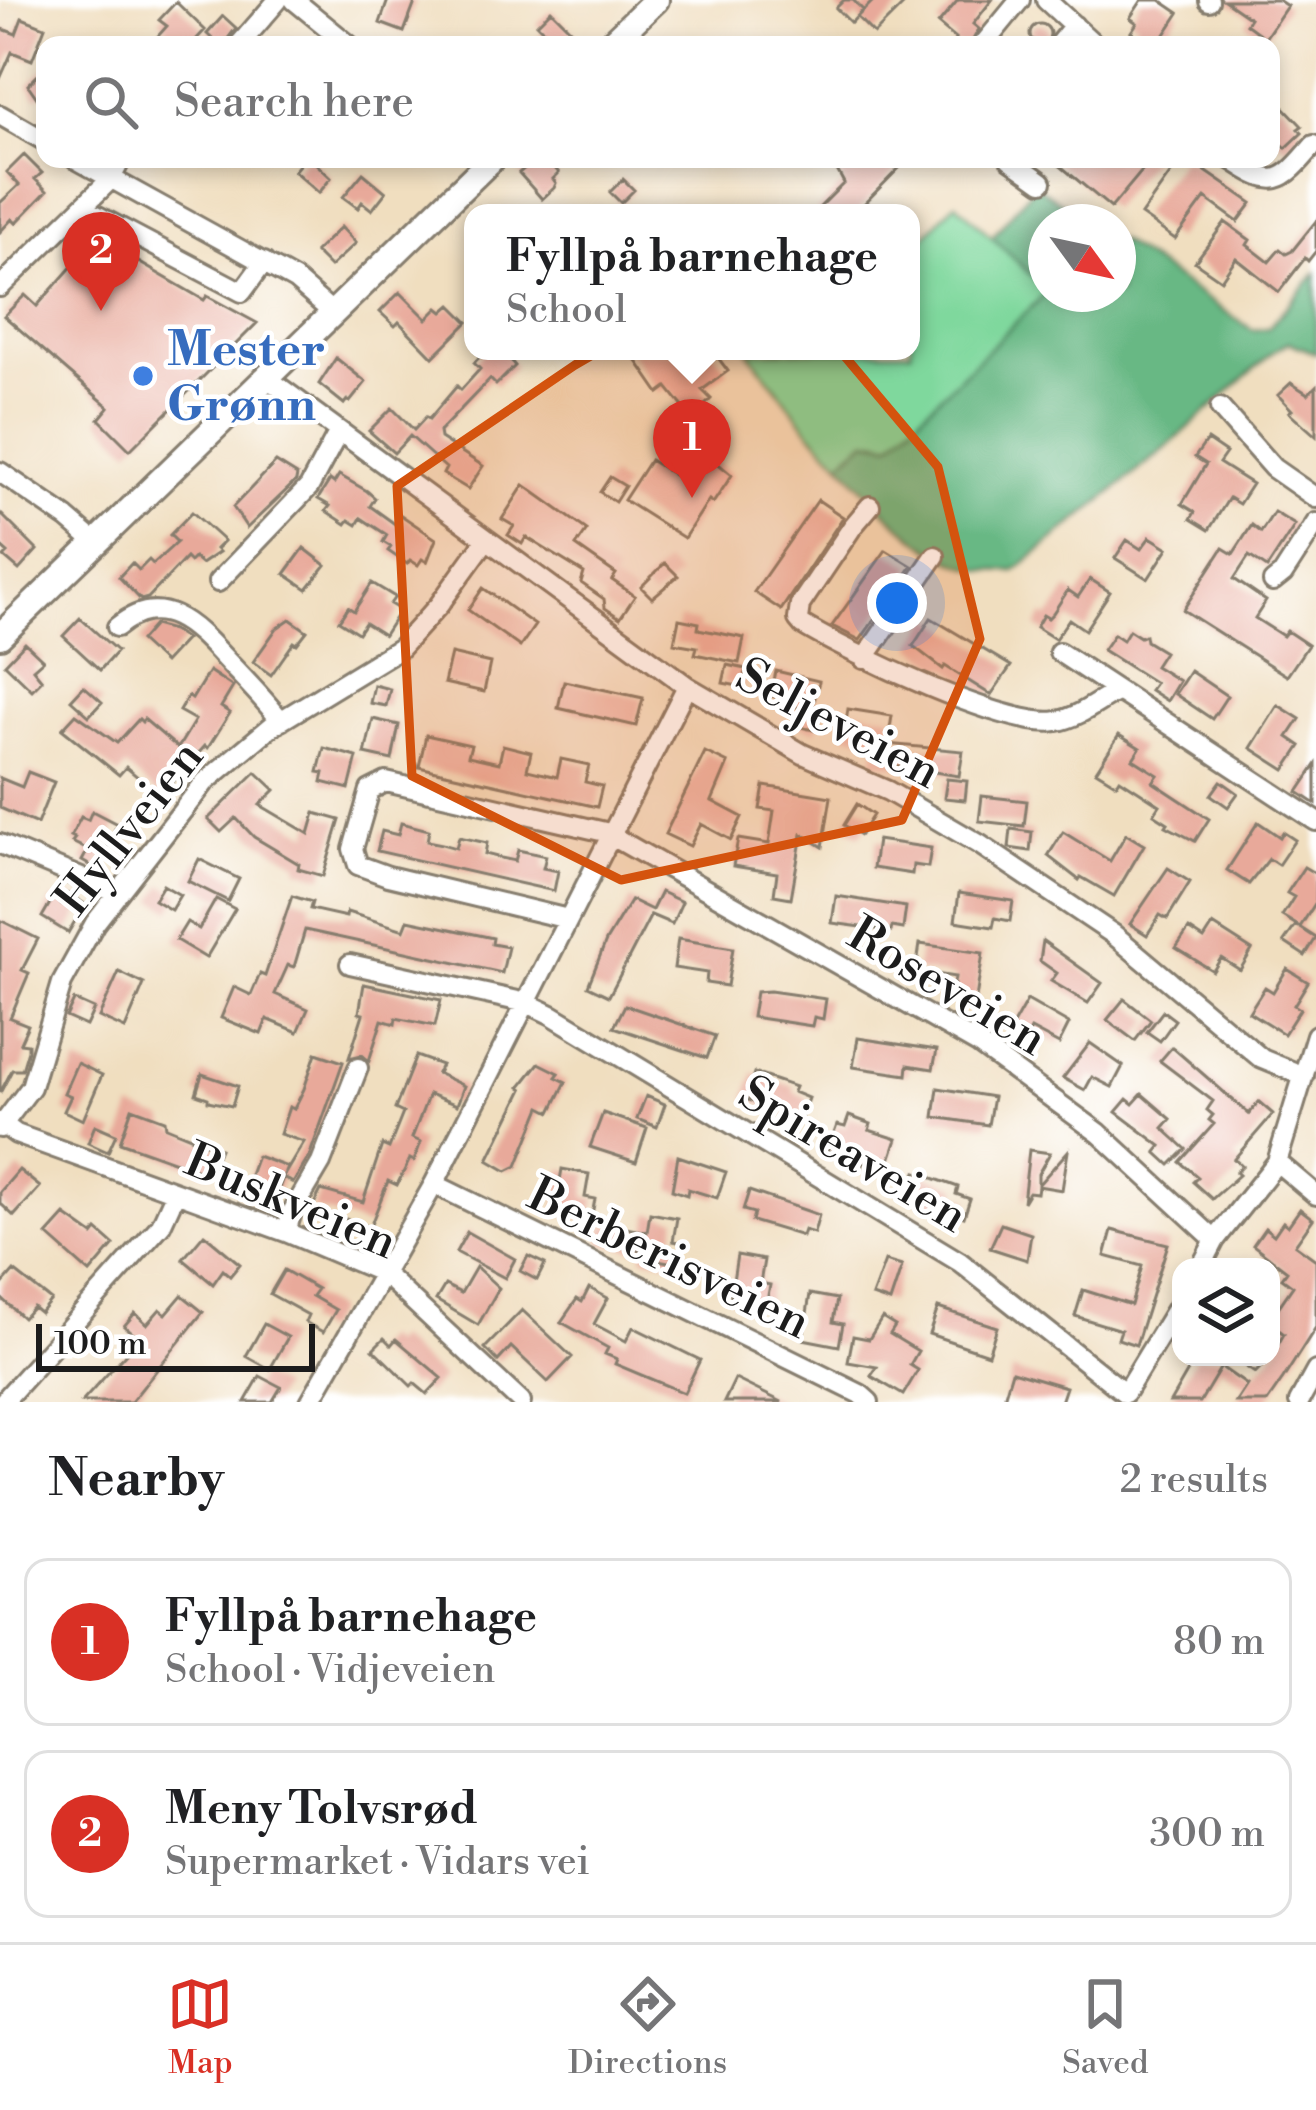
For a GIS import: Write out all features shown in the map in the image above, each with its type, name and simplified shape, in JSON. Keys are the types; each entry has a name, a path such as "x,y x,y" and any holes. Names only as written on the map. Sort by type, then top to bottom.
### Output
{"main road":[{"path":"619,36 656,0"},
{"path":"0,636 481,168"}],"street":[{"path":"246,36 278,0"},
{"path":"294,0 338,36"},
{"path":"990,36 1020,0"},
{"path":"1046,0 1086,36"},
{"path":"1065,36 1074,25"},
{"path":"0,115 36,136"},
{"path":"1245,168 1272,182 1285,176 1314,145"},
{"path":"92,168 295,280 333,313"},
{"path":"0,287 83,208 116,168"},
{"path":"1023,168 1042,182"},
{"path":"83,208 242,292 264,262"},
{"name":"Seljeveien","path":"267,378 687,686 803,754 888,791 979,844 1113,934 1262,1059 1304,1076"},
{"path":"1220,407 1261,457 1316,498"},
{"path":"218,582 309,488 338,433"},
{"path":"0,472 96,543"},
{"path":"870,506 814,581 798,614 803,626 864,659 972,702 1050,723 1078,714 1115,692"},
{"path":"1273,582 1316,523"},
{"name":"Hyllveien","path":"1,1125 32,1088 62,983 95,923 205,782 232,755 280,721 400,648 440,605 486,540"},
{"path":"864,659 935,556"},
{"path":"117,627 135,615 158,611 184,619 280,721"},
{"path":"1059,652 1316,821"},
{"path":"310,1402 434,1184 687,686"},
{"name":"Roseveien","path":"568,919 358,865 353,849 370,790 386,782 585,825 611,836 978,1044 1100,1133 1215,1240"},
{"path":"0,844 117,892"},
{"name":"Spireaveien","path":"350,964 527,1003 960,1262 1125,1393 1172,1316"},
{"path":"1206,1258 1277,1162 1316,1035"},
{"path":"286,1232 292,1211 321,1162 358,1068"},
{"name":"Buskveien","path":"1,1125 383,1273 521,1402"},
{"path":"1277,1162 1316,1196"},
{"name":"Berberisveien","path":"434,1184 869,1402"},
{"path":"3,1402 160,1225 176,1192"},
{"path":"1299,1402 1316,1371"}],"highlighted area":[{"path":"761,257 938,467 980,639 902,820 621,880 412,776 397,486 575,365"}],"green space":[{"path":"1035,185 1064,204 1028,204 1028,272 992,237"},
{"path":"956,203 1028,272 1028,311 891,445 870,442 840,462 755,360 920,360 920,241"},
{"path":"1136,252 1253,330 1268,328 1316,273 1316,353 1288,342 1274,351 1167,447 1015,571 976,569 936,552 900,526 840,462 867,440 891,444 1028,311 1136,312"}],"building":[{"path":"388,0 416,0 404,32 380,23"},
{"path":"844,0 853,0 863,10 851,23 836,8"},
{"path":"874,0 908,0 874,34 857,17"},
{"path":"958,0 992,0 973,24 979,29 975,36 952,36 938,24"},
{"path":"1142,0 1160,0 1179,13 1164,36 1137,36 1131,32 1137,23 1130,18"},
{"path":"1224,0 1278,0 1287,6 1266,36 1246,24 1250,18"},
{"path":"176,2 205,30 199,36 158,36 167,26 159,20"},
{"path":"551,10 575,34 539,36 544,31 537,24"},
{"path":"223,16 236,28 230,36 207,34"},
{"path":"22,18 45,27 41,36 36,36 32,60 12,52 0,79 0,28 16,34"},
{"path":"1033,27 1047,27 1049,36 1031,36"},
{"path":"1280,103 1302,126 1298,129 1302,133 1286,148 1280,142"},
{"path":"24,155 42,173 35,179 47,191 16,223 12,219 0,232 0,203 19,185 7,172"},
{"path":"320,168 331,178 319,193 294,171"},
{"path":"525,168 555,168 559,173 553,179 554,188 542,199 519,173"},
{"path":"836,168 899,168 864,204 823,204 844,183"},
{"path":"1063,168 1144,168 1114,204 1106,204"},
{"path":"1175,168 1201,168 1252,203 1238,222 1205,198 1175,239 1141,215"},
{"path":"363,173 386,192 372,210 362,202 358,208 343,197"},
{"path":"623,179 634,190 621,203 610,192"},
{"path":"1316,221 1316,251 1279,292 1236,258 1221,280 1195,262 1225,222 1269,262 1280,249 1286,254 1292,251"},
{"path":"341,227 356,243 330,267 315,252"},
{"path":"97,238 204,300 207,296 257,323 130,450 99,419 109,407 4,316 25,295 37,306"},
{"path":"400,292 427,319 438,308 443,312 451,305 464,318 464,326 433,357 399,322 395,326 380,312"},
{"path":"336,358 366,382 344,404 319,384"},
{"path":"510,360 515,366 496,385 490,379 439,432 440,438 483,466 468,489 443,474 446,468 410,436 394,453 369,431 392,408 414,430 480,369 474,363"},
{"path":"636,360 720,360 728,371 702,390 711,399 692,418 667,387 659,393"},
{"path":"1291,383 1308,394 1316,386 1316,436 1278,395"},
{"path":"1207,440 1226,453 1219,463 1252,484 1239,504 1229,498 1209,530 1191,519 1195,512 1182,504 1206,464 1195,457"},
{"path":"694,444 732,475 684,538 624,500 650,460 674,475"},
{"path":"276,462 297,475 296,481 247,528 233,507"},
{"path":"339,475 375,498 370,506 395,524 401,515 436,539 427,562 422,559 418,565 410,560 407,564 388,551 391,547 383,542 387,535 361,518 357,525 349,520 346,524 326,511 330,506 318,499"},
{"path":"610,477 625,486 615,502 600,492"},
{"path":"524,485 587,530 576,546 616,574 612,580 635,596 620,618 581,583 584,573 526,537 522,544 508,535 514,526 502,519"},
{"path":"818,500 843,517 781,610 754,592"},
{"path":"192,512 224,541 216,549 219,552 201,564 186,558 141,600 119,577 132,563 139,570 149,560 153,564 177,542 170,535"},
{"path":"1274,512 1295,525 1267,568 1249,556 1234,579 1266,601 1255,618 1308,645 1287,676 1183,610 1223,548 1233,554 1252,525 1261,532"},
{"path":"0,513 37,550 19,570 4,557 8,553 0,546"},
{"path":"1150,537 1168,548 1148,579 1115,558 1127,540 1141,549"},
{"path":"304,548 326,565 307,589 285,574"},
{"path":"886,550 912,566 860,640 832,626"},
{"path":"665,563 678,576 652,598 641,587"},
{"path":"1090,579 1110,592 1085,630 1069,619 1055,639 1036,627 1043,615 1048,618 1053,613 1068,590 1078,597"},
{"path":"372,583 395,597 390,604 400,610 384,635 365,623 358,633 339,621 348,607 354,611"},
{"path":"483,588 535,625 520,647 468,610"},
{"path":"80,618 117,651 100,670 63,636"},
{"path":"931,618 1011,666 991,695 913,646"},
{"path":"290,619 307,631 271,675 253,662 277,628"},
{"path":"679,619 699,623 698,629 744,638 739,663 695,654 697,647 674,643"},
{"path":"154,625 186,639 164,663 140,641"},
{"path":"1129,630 1145,635 1146,641 1164,652 1155,666 1179,681 1167,701 1150,690 1155,683 1103,650 1114,634 1123,640"},
{"path":"25,643 43,660 33,669 42,680 32,690 5,664"},
{"path":"451,654 490,663 484,692 444,683"},
{"path":"727,665 746,669 743,687 723,683"},
{"path":"209,671 233,687 221,707 230,713 208,748 160,796 126,767 119,775 62,729 76,714 117,743 144,719 178,748 195,720 179,711"},
{"path":"776,671 819,681 812,710 821,712 817,731 796,726 801,708 778,703 779,698 771,696"},
{"path":"1190,671 1227,696 1212,719 1175,694"},
{"path":"564,681 643,698 636,726 558,708"},
{"path":"374,685 390,689 386,706 370,703"},
{"path":"84,686 102,702 89,716 71,700"},
{"path":"1278,705 1300,719 1288,737 1301,746 1285,770 1251,748"},
{"path":"848,709 892,716 888,741 844,734"},
{"path":"373,719 399,725 392,760 365,754"},
{"path":"426,735 471,745 468,756 499,763 503,745 531,752 527,770 557,777 561,759 589,765 585,782 602,786 597,807 419,767"},
{"path":"1119,735 1140,748 1133,759 1158,775 1153,782 1209,819 1195,841 1154,814 1160,805 1120,779 1117,784 1096,771"},
{"path":"876,743 963,751 959,776 873,762"},
{"path":"324,748 357,757 349,789 322,782 324,773 318,772"},
{"path":"705,752 728,763 712,801 742,817 731,840 701,824 690,846 665,834"},
{"path":"1316,765 1316,804 1298,792"},
{"path":"28,772 54,782 37,824 0,808 0,778 22,787"},
{"path":"256,772 275,790 260,805 309,834 315,813 340,820 323,876 298,869 299,864 254,837 236,818 221,832 208,819"},
{"path":"947,779 967,781 965,800 944,798"},
{"path":"1221,781 1238,793 1228,807 1211,795"},
{"path":"764,786 831,797 823,847 802,834 791,898 774,895 777,873 733,866 738,839 769,844 774,811 760,809"},
{"path":"982,796 1027,801 1024,826 979,821"},
{"path":"857,804 873,815 860,835 844,825"},
{"path":"92,811 117,824 98,870 82,861 88,850 72,842 75,838 71,836 81,817 88,820"},
{"path":"1258,822 1280,837 1283,832 1295,840 1278,865 1269,859 1249,884 1227,870"},
{"path":"401,823 429,830 427,841 456,848 459,837 487,843 485,854 501,858 515,861 518,850 546,856 543,868 558,871 554,891 377,851 382,831 398,835"},
{"path":"1011,829 1032,832 1030,851 1009,848"},
{"path":"1063,832 1110,861 1126,834 1144,845 1114,896 1079,880 1048,856"},
{"path":"877,840 931,848 928,867 913,865 912,874 873,868"},
{"path":"199,859 239,879 228,901 188,881"},
{"path":"1304,867 1316,874 1316,902 1300,927 1282,916 1294,897 1287,893"},
{"path":"1168,868 1190,882 1167,919 1160,915 1147,935 1130,924"},
{"path":"163,885 180,895 171,910 154,900"},
{"path":"661,892 682,902 672,924 651,915 609,996 588,986 606,941 631,900 652,910"},
{"path":"959,893 1013,901 1010,921 995,918 993,927 955,921"},
{"path":"68,894 85,904 68,933 42,917 53,898 62,904"},
{"path":"292,896 312,902 310,909 346,917 347,912 404,930 408,920 493,938 492,944 508,947 502,973 305,930 294,967 288,965 275,994 308,1009 298,1032 267,1019 261,1034 221,1018 234,987 251,995 260,974 265,976"},
{"path":"836,896 906,907 903,929 832,923"},
{"path":"216,899 235,909 206,958 176,940 187,922 199,929"},
{"path":"0,920 38,939 22,970 29,973 10,1018 28,1025 20,1043 28,1044 28,1050 22,1070 12,1070 0,1093"},
{"path":"1213,925 1252,950 1240,970 1221,958 1213,971 1176,948 1189,929 1204,939"},
{"path":"1296,925 1316,938 1305,956 1284,942"},
{"path":"678,939 733,948 727,986 706,983 707,973 674,968"},
{"path":"1043,941 1102,983 1088,1003 1051,981 1057,973 1040,961"},
{"path":"920,944 983,953 975,1005 951,1001 955,977 916,971"},
{"path":"1287,969 1308,982 1294,1005 1300,1009 1284,1034 1249,1012 1265,987 1273,992"},
{"path":"119,972 144,984 125,1029 99,1017"},
{"path":"364,984 441,1000 435,1026 382,1020 369,1061 362,1055 349,1058 363,1014 359,1013"},
{"path":"756,992 826,999 823,1019 814,1017 812,1026 752,1017"},
{"path":"1124,999 1151,1020 1135,1041 1107,1020"},
{"path":"74,1000 94,1009 86,1026 66,1017"},
{"path":"1027,1000 1069,1024 1059,1044 1031,1029 1025,1040 1009,1032"},
{"path":"625,1005 715,1036 707,1058 614,1027"},
{"path":"1163,1011 1175,1020 1160,1041 1147,1032"},
{"path":"858,1038 937,1050 933,1069 908,1065 907,1075 853,1067"},
{"path":"1090,1043 1123,1066 1112,1087 1092,1077 1085,1090 1063,1078"},
{"path":"1172,1047 1249,1114 1259,1102 1273,1114 1234,1159 1242,1166 1236,1172 1239,1175 1212,1199 1193,1182 1198,1177 1180,1162 1214,1124 1207,1110 1213,1101 1160,1061"},
{"path":"316,1053 343,1062 309,1157 293,1183 283,1177 304,1142 280,1134 289,1107 294,1109 304,1089"},
{"path":"416,1056 441,1065 437,1073 464,1086 457,1105 429,1094 412,1138 421,1142 414,1161 410,1159 397,1185 388,1181 370,1227 312,1208 321,1190 363,1202 382,1145 389,1148 403,1113 395,1109"},
{"path":"77,1063 102,1075 83,1120 64,1111 71,1096 64,1093"},
{"path":"539,1063 566,1082 551,1112 541,1107 517,1166 507,1171 488,1160 520,1087"},
{"path":"754,1073 795,1087 793,1092 808,1098 801,1118 745,1099"},
{"path":"202,1074 238,1086 232,1106 196,1094"},
{"path":"938,1088 993,1097 988,1125 934,1117"},
{"path":"1142,1094 1171,1119 1163,1128 1186,1149 1170,1165 1156,1152 1161,1146 1116,1112 1127,1099 1133,1104"},
{"path":"646,1096 665,1104 657,1127 637,1119"},
{"path":"132,1108 220,1149 209,1174 120,1142"},
{"path":"603,1113 647,1128 636,1162 590,1147"},
{"path":"849,1116 871,1124 869,1130 897,1139 887,1169 840,1161 842,1155 828,1150 837,1125 845,1127"},
{"path":"95,1125 116,1134 108,1152 88,1143"},
{"path":"1029,1150 1050,1153 1038,1174 1038,1185 1068,1151 1062,1190 1038,1186 1037,1193 1029,1192 1023,1202"},
{"path":"257,1156 287,1167 277,1194 247,1183"},
{"path":"678,1156 726,1172 717,1198 688,1189 687,1195 672,1190"},
{"path":"562,1169 589,1174 585,1197 595,1199 591,1220 554,1214"},
{"path":"19,1170 40,1187 14,1216 0,1203 0,1192"},
{"path":"916,1172 958,1187 956,1194 970,1199 964,1217 907,1197"},
{"path":"749,1191 819,1215 814,1233 804,1230 802,1236 752,1221 754,1213 743,1210"},
{"path":"1300,1209 1313,1219 1295,1245 1316,1260 1316,1327 1283,1379 1267,1402 1236,1402 1247,1385 1221,1367 1200,1402 1170,1402 1191,1366 1244,1366 1255,1373 1262,1366 1280,1366 1284,1334 1280,1305 1293,1286 1282,1278 1287,1271 1280,1266 1280,1258 1270,1258 1253,1245 1265,1228 1274,1235 1283,1222 1288,1226"},
{"path":"650,1213 677,1218 673,1241 683,1243 679,1264 600,1243 604,1224 647,1232"},
{"path":"65,1215 93,1235 97,1230 114,1245 90,1273 47,1235"},
{"path":"1001,1224 1031,1234 1027,1260 990,1248"},
{"path":"1112,1230 1168,1244 1136,1345 1118,1339 1121,1330 1075,1316 1083,1290 1131,1305 1142,1266 1105,1256"},
{"path":"467,1232 515,1259 505,1278 456,1252"},
{"path":"204,1234 240,1264 230,1276 223,1270 213,1284 183,1259"},
{"path":"737,1255 764,1260 760,1283 770,1285 766,1306 730,1300"},
{"path":"528,1256 545,1264 537,1280 520,1271"},
{"path":"885,1261 902,1266 890,1302 872,1296"},
{"path":"476,1267 499,1288 478,1325 436,1300 445,1285 461,1293"},
{"path":"284,1270 317,1289 312,1296 336,1310 323,1332 305,1322 308,1315 270,1294"},
{"path":"14,1271 51,1300 40,1313 33,1307 23,1318 0,1297 0,1287"},
{"path":"589,1288 608,1298 594,1324 626,1341 633,1327 700,1360 684,1393 615,1364 617,1359 605,1354 608,1348 561,1322"},
{"path":"810,1294 837,1299 833,1322 843,1324 839,1346 803,1339"},
{"path":"182,1295 203,1312 131,1402 82,1402 139,1339 124,1326 135,1313 147,1324 160,1309 166,1314"},
{"path":"938,1308 997,1327 988,1354 929,1334"},
{"path":"522,1310 572,1357 548,1382 511,1347 498,1361 485,1348"},
{"path":"882,1318 895,1326 890,1334 918,1351 910,1365 918,1370 903,1395 871,1376 877,1367 848,1362 853,1336 869,1339"},
{"path":"264,1324 288,1337 270,1369 246,1356"},
{"path":"384,1338 391,1345 396,1339 442,1378 427,1394 414,1383 411,1386 373,1349"},
{"path":"1012,1371 1066,1387 1061,1402 1004,1398"},
{"path":"260,1376 281,1387 272,1402 245,1402"},
{"path":"735,1379 782,1402 724,1402"}],"place":[{"name":"Meny Tolvsrød","path":"101,311"},
{"name":"Mester Grønn","path":"143,376"},
{"name":"Fyllpå barnehage","path":"692,498"}]}
